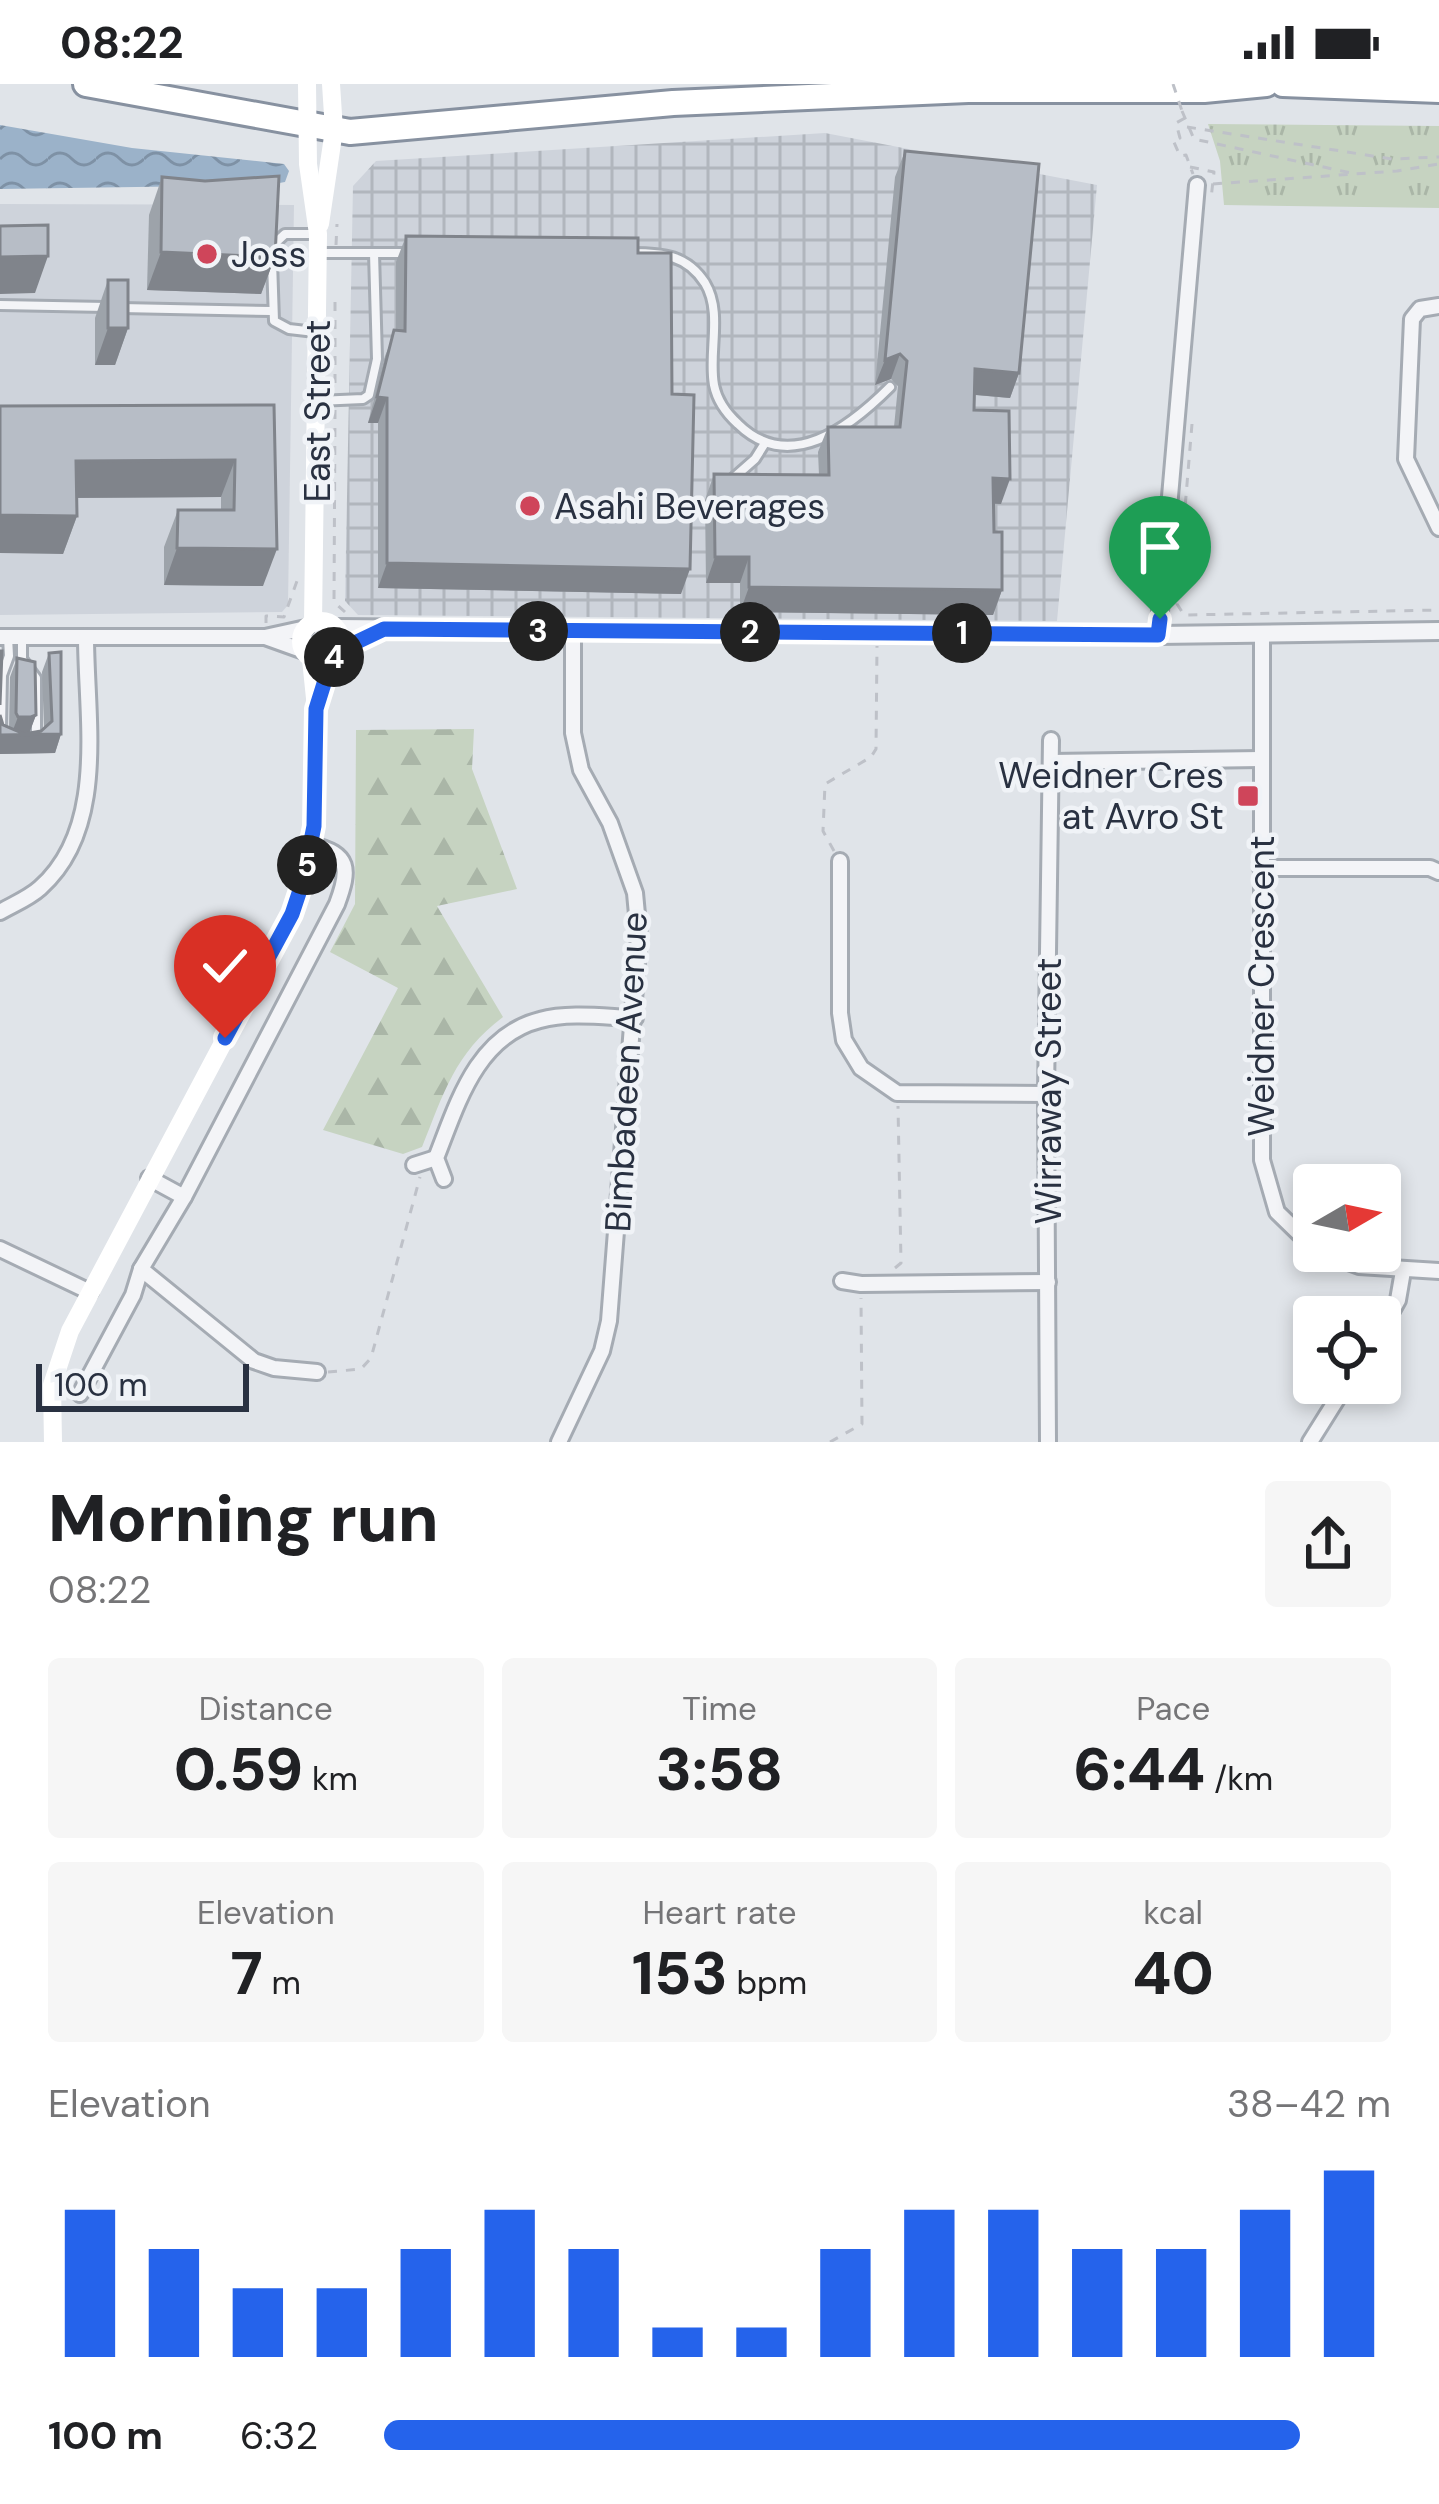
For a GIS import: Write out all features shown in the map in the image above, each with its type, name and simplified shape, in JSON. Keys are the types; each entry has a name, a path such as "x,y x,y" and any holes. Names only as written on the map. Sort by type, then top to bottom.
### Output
{"highway":[{"path":"86,84 334,130 827,95 1204,90 1266,84"},
{"path":"1283,84 1439,90"}],"main road":[{"name":"East Street","path":"307,84 324,246"},
{"name":"East Street","path":"327,624 316,583 325,400 316,333 334,130 331,84"},
{"path":"53,1442 54,1372 90,1292 292,914 312,845 316,709 301,639 327,624 336,654 316,709"},
{"path":"308,655 322,662 336,654"}],"street":[{"path":"1158,635 1197,185"},
{"path":"1439,306 1414,308 1406,459 1439,528"},
{"path":"10,637 266,637 327,624 573,632 1439,632"},
{"path":"336,654 384,629"},
{"name":"Bimbadeen Avenue","path":"559,1442 602,1351 609,1321 639,936 635,892 610,823 581,770 573,733 573,632"},
{"name":"Weidner Crescent","path":"1262,634 1262,1160 1277,1212 1293,1227"},
{"path":"0,912 28,897 53,874 68,854 82,820 86,637"},
{"path":"266,637 308,655"},
{"name":"Wirraway Street","path":"1048,1442 1051,740"},
{"path":"1051,762 1261,759"},
{"path":"80,1394 133,1294 141,1269 337,904 345,872 342,858 312,845"},
{"path":"839,861 840,1013 844,1040 861,1068 897,1093 1046,1094"},
{"path":"1261,868 1430,868 1439,872"},
{"path":"445,1179 424,1162 471,1074 508,1036 542,1019 635,1018"},
{"path":"149,1178 184,1196"},
{"path":"0,1249 90,1292"},
{"path":"141,1269 254,1361 317,1372"},
{"name":"Weidner Crescent","path":"1403,1271 1439,1270"},
{"path":"1399,1296 1403,1271"},
{"path":"842,1281 1048,1282"},
{"path":"1310,1442 1334,1404"}],"lane":[{"path":"316,333 278,326 271,311 275,240 285,234 374,253 422,253"},
{"path":"325,400 369,395 375,376 374,253"},
{"path":"614,253 673,255 702,279 713,302 713,378 718,396 743,429 765,443 791,448 812,444 868,409 890,387"},
{"path":"0,304 271,311"},
{"path":"714,494 755,459 765,443"},
{"path":"2,739 2,675 10,637"},
{"path":"10,637 36,678 37,738 20,745"}],"path":[{"path":"1173,84 1194,139 1358,175"},
{"path":"1185,118 1176,122 1180,138 1173,140 1190,167 1214,172 1210,208"},
{"path":"1187,127 1392,159 1439,160"},
{"path":"1197,185 1397,171 1439,160"},
{"path":"324,246 338,216"},
{"path":"327,624 334,602 325,400 334,297"},
{"path":"1192,418 1177,604 1184,615 1439,610"},
{"path":"266,637 266,616 284,617 296,581 316,583"},
{"path":"839,861 823,831 825,784 872,757 876,749 877,632"},
{"path":"879,1283 901,1263 897,1093"},
{"path":"317,1372 348,1373 361,1369 371,1358 424,1162"},
{"path":"830,1442 862,1424 861,1284"}],"shaded area":[{"path":"825,133 1097,185 1057,621 358,615 345,601 353,186 376,161"},
{"path":"0,204 294,205 288,605 282,612 0,615"}],"green space":[{"path":"1208,124 1439,126 1439,208 1224,205 1220,161"},
{"path":"474,729 472,769 517,889 437,906 503,1017 462,1060 422,1147 403,1154 323,1130 398,988 330,952 355,904 356,730"}],"water":[{"path":"0,125 132,148 284,164 289,171 285,182 268,185 0,189"}],"building":[{"path":"905,151 1039,164 1019,373 975,369 974,410 1009,411 1010,479 993,478 994,532 1002,532 1002,590 749,587 749,557 715,557 714,474 829,475 828,427 900,427 907,361 900,354 885,360"},
{"path":"279,176 275,257 161,252 162,177 205,181"},
{"path":"48,225 48,256 0,257 0,226"},
{"name":"Asahi Beverages","path":"406,236 638,238 638,253 671,253 672,394 694,395 690,569 387,563 387,398 377,397 394,330 405,331"},
{"path":"108,280 128,280 128,328 108,328"},
{"path":"274,405 277,549 177,548 178,510 234,510 235,460 76,461 77,516 0,515 0,406"},
{"path":"61,652 61,734 0,735 0,715 3,725 24,734 41,731 52,721 49,653"},
{"path":"17,658 35,662 36,715 31,717 16,713"}],"place":[{"name":"Joss","path":"207,254"},
{"name":"Asahi Beverages","path":"530,506"},
{"name":"Weidner Cres at Avro St","path":"1248,796"}],"route":[{"path":"225,1038 292,914 303,881 314,826 316,709 332,658 384,629 1158,635 1160,619"}]}
